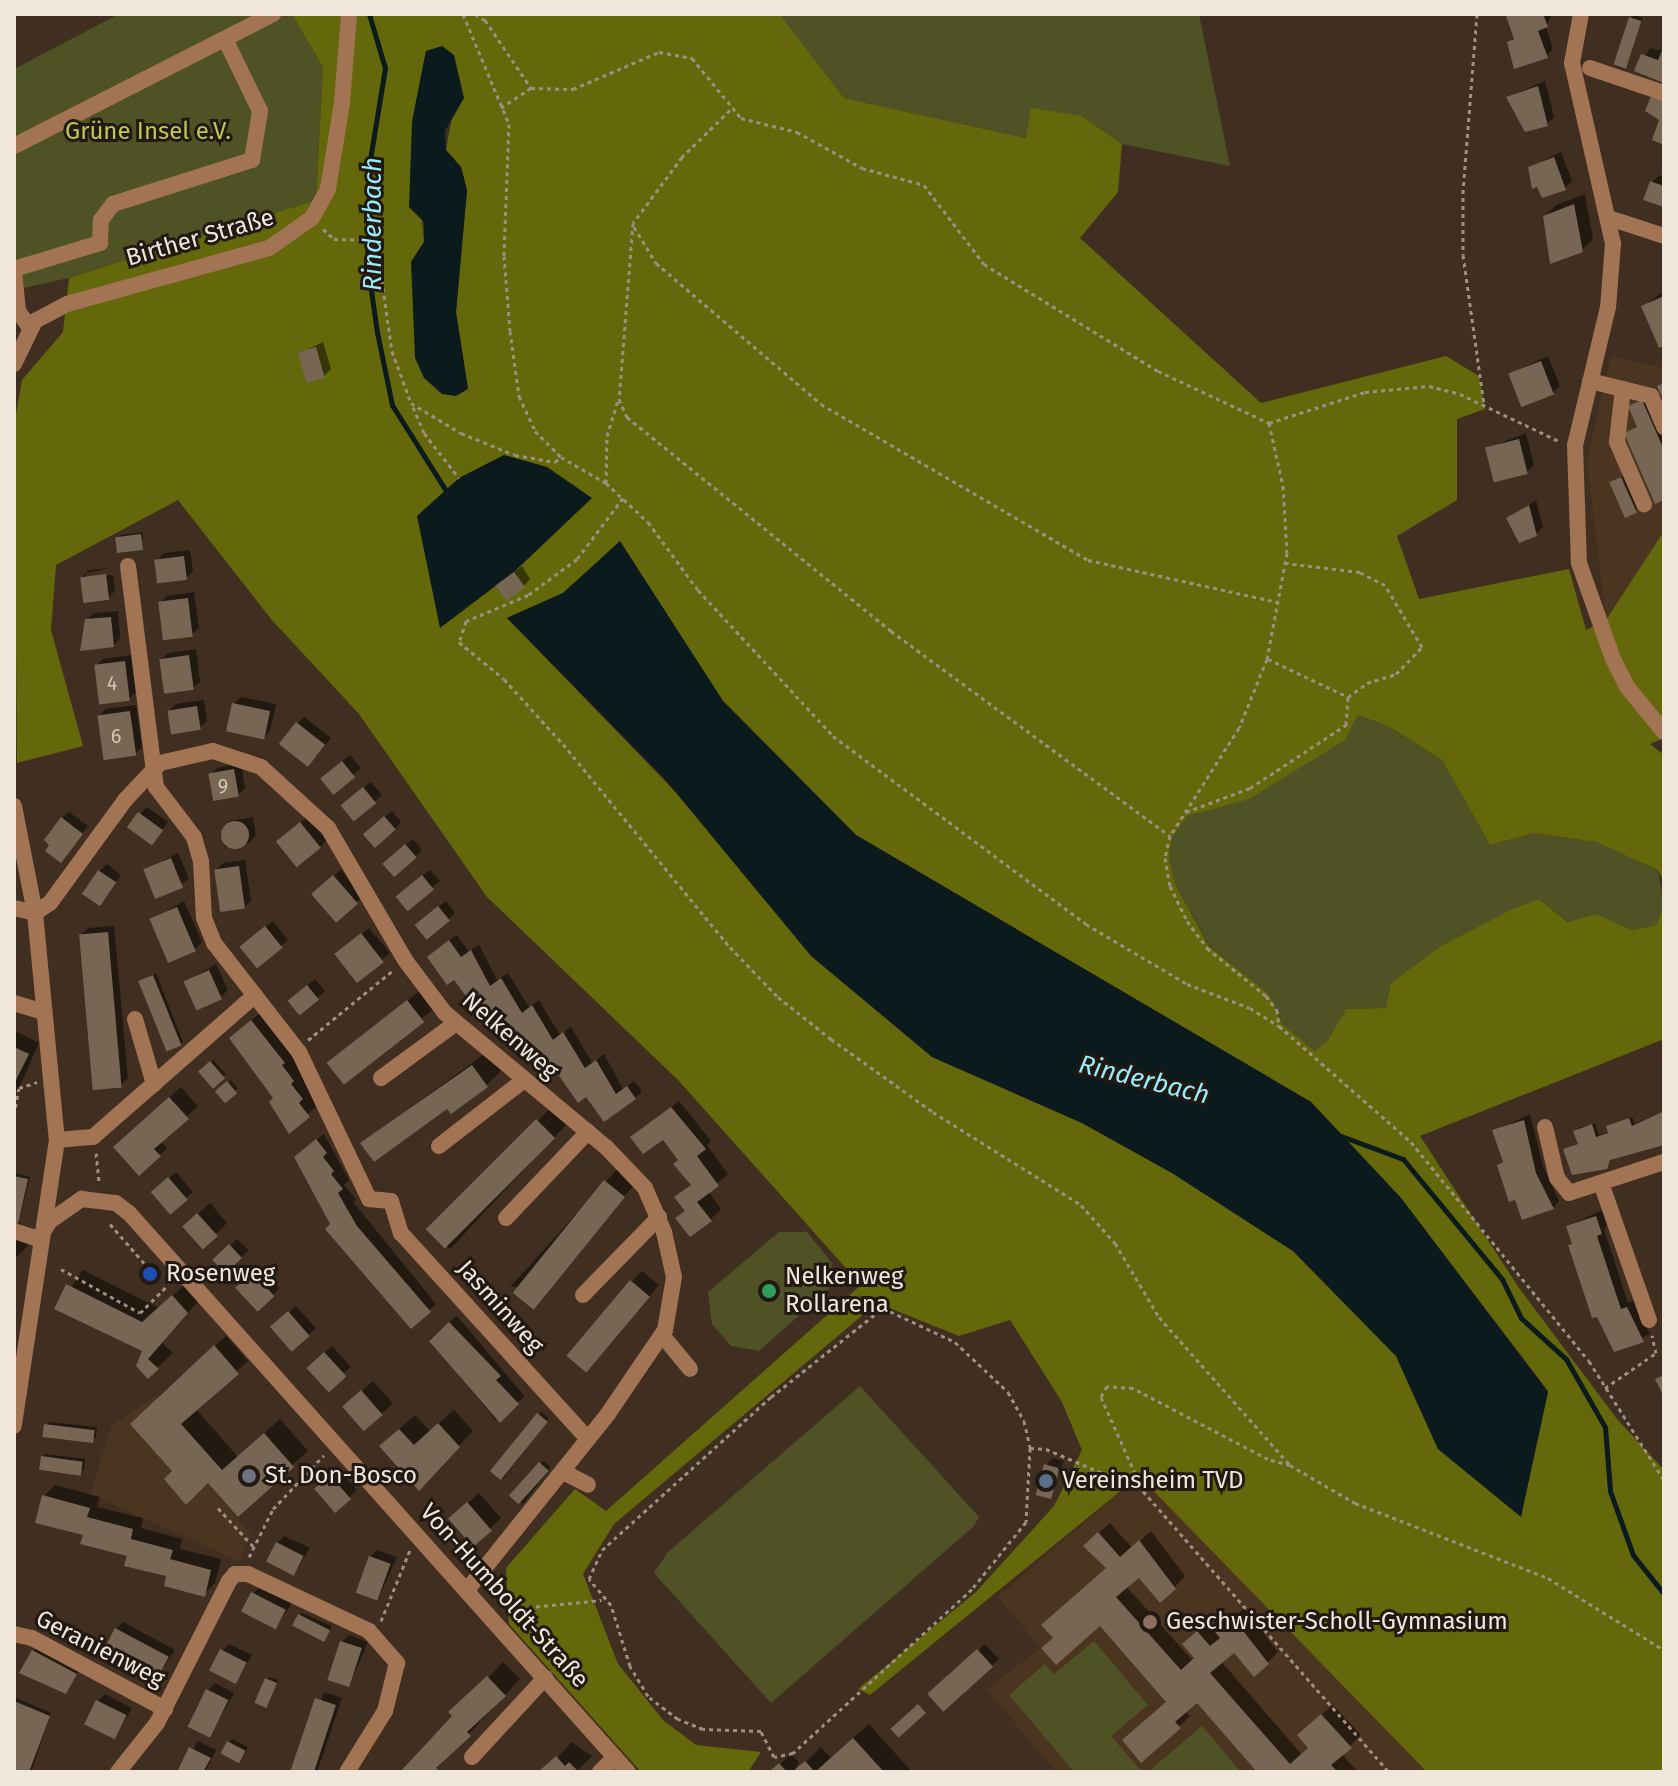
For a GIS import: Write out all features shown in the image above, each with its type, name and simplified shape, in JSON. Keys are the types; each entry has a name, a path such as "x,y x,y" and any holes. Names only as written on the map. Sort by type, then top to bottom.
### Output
{"street":[{"path":"14,146 273,14"},
{"name":"Birther Straße","path":"30,328 67,304 107,290 269,248 312,218 328,189 342,103 349,14"},
{"path":"1581,14 1572,63 1613,244 1608,307 1575,445 1577,540 1587,596 1628,688 1664,732"},
{"path":"14,364 30,328 18,311 14,270 100,243 101,220 113,204 252,160 260,111 225,39"},
{"path":"1590,68 1664,93"},
{"path":"1609,218 1664,236"},
{"path":"1590,381 1651,396 1664,427"},
{"path":"1623,389 1617,442 1644,504"},
{"path":"128,566 156,787 194,837 201,861 204,918 214,943 298,1050"},
{"name":"Nelkenweg","path":"153,768 173,757 213,751 238,756 280,780 328,828 405,960 456,1023 628,1166 659,1217 674,1277 662,1335 563,1472 467,1590"},
{"path":"14,908 35,913 50,903 153,768"},
{"path":"14,806 35,913 57,1140 18,1348 14,1426"},
{"path":"57,1140 93,1137 255,995"},
{"path":"14,1003 43,1012"},
{"path":"135,1019 154,1084"},
{"path":"381,1078 456,1023"},
{"name":"Jasminweg","path":"298,1050 369,1199 391,1201 401,1233 587,1438"},
{"path":"439,1146 524,1080"},
{"path":"1545,1127 1557,1178 1569,1193 1664,1162"},
{"path":"506,1218 588,1132"},
{"path":"1601,1183 1649,1320"},
{"name":"Von-Humboldt-Straße","path":"39,1239 57,1214 82,1199 116,1203 129,1213 628,1772"},
{"path":"583,1295 659,1217"},
{"path":"14,1231 39,1239"},
{"path":"662,1335 690,1369"},
{"path":"563,1472 588,1485"},
{"path":"241,1574 375,1638 397,1663 385,1711 347,1772"},
{"name":"Geranienweg","path":"118,1772 165,1709 229,1581 241,1574"},
{"name":"Geranienweg","path":"14,1634 32,1638 165,1709"},
{"path":"472,1757 545,1678"},
{"path":"600,1772 615,1757"}],"path":[{"path":"463,14 509,124 504,256 519,396 535,431 561,457 606,483 648,522 698,590 781,684 833,736 1086,924 1187,984 1250,1008 1279,1026 1411,1142 1569,1336 1664,1480"},
{"path":"475,14 485,20 531,88"},
{"path":"1477,14 1464,165 1463,255 1484,405"},
{"path":"501,108 531,88 573,89 659,52 677,52 703,67 730,110 741,118 797,132 862,168 924,185 984,264 1158,371 1269,423 1396,386 1429,386 1484,405 1575,445"},
{"path":"606,483 607,436 619,399 633,223 682,157 730,110"},
{"path":"312,218 344,241 371,238 378,248 392,351 424,433 459,478"},
{"path":"633,223 639,242 656,263 821,404 1088,560 1278,602"},
{"path":"619,399 627,417 891,631 1170,836"},
{"path":"411,403 461,433 515,455 555,462 561,457"},
{"path":"1269,423 1283,486 1286,563 1267,659 1239,728 1170,836 1165,858 1170,886 1187,921 1207,948 1266,996 1277,1010 1279,1026"},
{"path":"623,498 577,559 528,595 466,621 459,642 504,679 563,744 730,947 778,997 933,1112 1081,1205 1115,1243 1159,1317 1290,1465"},
{"path":"1186,812 1250,788 1346,725 1348,697 1367,683 1396,674 1422,647 1385,585 1360,572 1286,563"},
{"path":"1267,659 1348,697"},
{"path":"298,1050 398,966"},
{"path":"14,1115 24,1082 43,1082"},
{"path":"95,1150 99,1184"},
{"path":"110,1224 152,1272"},
{"path":"61,1269 140,1313 167,1286"},
{"path":"883,1308 955,1342 982,1365 1008,1392 1024,1421 1030,1448 1026,1522 972,1589 793,1753 774,1757 761,1731 735,1734 691,1724 648,1696 626,1655 611,1605 602,1600 589,1579 602,1550 771,1397 883,1308"},
{"path":"1604,1388 1656,1353 1649,1320"},
{"path":"1389,1772 1143,1491 1102,1410 1101,1397 1107,1386 1133,1388 1268,1459 1290,1465 1355,1503 1548,1578 1664,1650"},
{"path":"1030,1448 1046,1449 1143,1491"},
{"path":"241,1574 273,1509 327,1453"},
{"path":"218,1508 254,1547"},
{"path":"375,1638 411,1547"},
{"path":"512,1609 602,1600"},
{"path":"1379,1772 1382,1764"}],"shaded area":[{"path":"292,14 780,15 844,98 1026,138 1031,108 1082,116 1122,144 1118,192 1080,238 1261,403 1446,356 1479,376 1485,409 1457,419 1457,500 1397,536 1419,599 1569,569 1586,630 1606,620 1664,531 1664,738 1650,744 1664,755 1664,883 1658,870 1596,842 1534,833 1490,845 1442,760 1390,727 1358,715 1345,740 1249,799 1187,816 1172,838 1169,857 1175,884 1209,946 1269,994 1282,1024 1315,1051 1328,1040 1346,1009 1386,1008 1391,983 1441,946 1511,910 1539,899 1568,922 1596,914 1632,930 1656,925 1664,906 1664,1039 1420,1136 1519,1288 1617,1419 1664,1470 1664,1772 1427,1772 1139,1476 870,1695 858,1689 976,1592 1054,1506 1082,1450 1062,1402 1010,1320 959,1336 877,1303 614,1524 583,1574 618,1664 663,1720 696,1745 761,1752 748,1772 641,1772 509,1624 506,1568 575,1489 606,1511 861,1285 678,1080 487,897 359,714 271,619 178,500 56,565 51,630 83,746 17,763 14,425 22,380 63,332 69,278 316,200 323,67","holes":["426,51 453,111 446,150 461,167 467,190 456,312 468,389 411,262 424,242 412,122","620,542 723,701 856,835 1311,1102 1401,1198 1548,1391 1521,1516 1438,1449 1396,1356 1293,1251 1172,1173 1082,1123 932,1057 507,618 563,593"]},
{"path":"1611,356 1664,368 1664,531 1606,620 1587,461"},
{"path":"156,1396 222,1470 208,1483 251,1535 239,1561 90,1494 111,1426"},
{"name":"Geschwister-Scholl-Gymnasium","path":"1139,1476 1427,1772 1056,1772 987,1689 1041,1648 998,1597"}],"green space":[{"name":"Grüne Insel e.V.","path":"119,14 292,14 323,67 316,200 69,278 14,290 14,69"},
{"path":"766,14 1199,14 1230,166 1122,144 1082,116 1027,138 844,98 780,16"},
{"path":"1358,715 1390,727 1442,760 1490,845 1534,833 1596,842 1658,870 1664,906 1656,925 1632,930 1596,914 1569,922 1539,899 1481,927 1387,1008 1346,1009 1328,1040 1315,1051 1282,1024 1269,994 1210,946 1175,884 1169,857 1172,838 1187,816 1249,798 1344,740"},
{"name":"Nelkenweg Rollarena","path":"779,1232 807,1232 832,1263 829,1289 759,1351 731,1346 712,1324 708,1292"},
{"path":"860,1386 979,1517 974,1526 771,1703 654,1573 668,1552"},
{"path":"1094,1641 1148,1705 1111,1736 1142,1772 1074,1772 1009,1695 1045,1664 1054,1674"},
{"path":"1202,1726 1241,1772 1148,1772"}],"water":[{"path":"442,46 454,55 464,98 445,131 446,150 461,167 467,190 456,312 468,389 456,396 442,394 424,378 415,358 411,262 424,242 424,222 409,207 412,122 426,51"},
{"path":"504,455 547,467 592,498 514,572 440,628 417,516 459,478"},
{"path":"620,541 723,701 856,835 1311,1102 1401,1198 1548,1392 1521,1517 1438,1449 1396,1356 1293,1251 1172,1173 1082,1123 932,1057 811,956 663,777 507,618 563,593"}],"building":[{"path":"1543,14 1548,27 1538,31 1548,58 1514,69 1507,42 1514,39 1506,16"},
{"path":"1629,17 1641,21 1626,69 1614,65"},
{"path":"1664,46 1664,83 1634,71 1641,54 1658,60"},
{"path":"1538,86 1548,126 1525,132 1506,97"},
{"path":"1651,96 1664,101 1664,145 1652,140 1659,120 1645,111"},
{"path":"1554,157 1566,190 1542,198 1537,187 1532,189 1528,167"},
{"path":"1650,181 1664,186 1664,207 1643,200"},
{"path":"1574,204 1583,252 1550,264 1543,216"},
{"path":"1664,296 1664,346 1659,348 1641,306"},
{"path":"316,347 325,378 307,383 298,352"},
{"path":"1541,361 1554,395 1521,407 1508,374"},
{"path":"1664,383 1664,402 1657,386"},
{"path":"1642,400 1664,450 1664,500 1655,504 1624,433 1637,427 1628,406"},
{"path":"1519,439 1528,474 1494,482 1485,447"},
{"path":"1621,477 1637,513 1625,518 1609,482"},
{"path":"1529,505 1537,536 1519,543 1506,518"},
{"path":"141,534 143,550 117,553 115,537"},
{"path":"184,556 187,580 157,583 154,560"},
{"path":"514,572 525,587 507,601 495,586"},
{"path":"106,574 109,600 83,603 80,577"},
{"path":"188,598 193,637 163,640 158,602"},
{"path":"111,617 114,647 80,651 85,619"},
{"path":"189,655 194,690 164,694 159,659"},
{"path":"125,661 130,701 99,704 94,665"},
{"path":"232,703 270,711 264,739 226,731"},
{"path":"197,706 201,730 171,734 167,711"},
{"path":"130,711 136,756 104,760 97,716"},
{"path":"296,722 325,745 308,767 279,744"},
{"path":"342,761 355,777 333,795 320,779"},
{"path":"234,769 239,797 213,801 208,774"},
{"path":"363,787 376,803 354,822 340,805"},
{"path":"138,812 163,830 152,846 127,827"},
{"path":"384,816 396,830 375,848 363,834"},
{"path":"61,817 83,834 61,863 45,851 49,845 44,840"},
{"path":"235,821 245,825 249,835 245,845 235,849 225,845 221,835 225,825"},
{"path":"300,822 321,848 297,867 276,842"},
{"path":"405,844 417,858 394,877 382,864"},
{"path":"171,858 183,888 155,899 143,869"},
{"path":"239,866 245,909 220,912 214,869"},
{"path":"98,870 116,882 100,906 82,894"},
{"path":"333,875 358,904 336,923 311,894"},
{"path":"422,875 434,890 408,911 396,896"},
{"path":"438,906 450,921 427,940 415,925"},
{"path":"177,907 196,951 168,963 149,919"},
{"path":"265,926 283,948 257,969 239,947"},
{"path":"108,932 122,1087 93,1090 79,935"},
{"path":"361,933 384,962 357,983 334,954"},
{"path":"449,940 461,957 471,950 490,986 501,978 522,1013 532,1005 553,1040 563,1032 585,1068 596,1060 616,1094 627,1086 636,1099 604,1122 586,1097 578,1103 555,1070 546,1076 522,1042 514,1047 491,1015 484,1020 454,980 447,985 427,957"},
{"path":"209,970 222,999 196,1011 183,981"},
{"path":"153,975 181,1045 167,1051 138,981"},
{"path":"307,985 319,1000 300,1015 288,1001"},
{"path":"407,1000 424,1022 344,1085 327,1063"},
{"path":"251,1020 285,1063 282,1065 294,1081 291,1084 303,1099 299,1103 310,1117 289,1134 269,1102 273,1098 229,1038"},
{"path":"14,1047 29,1054 14,1084"},
{"path":"210,1061 225,1078 213,1089 198,1071"},
{"path":"472,1065 488,1087 451,1114 447,1109 374,1162 360,1143"},
{"path":"227,1081 237,1093 225,1104 215,1091"},
{"path":"169,1097 189,1119 154,1149 161,1156 139,1176 113,1147"},
{"path":"671,1107 706,1149 697,1156 719,1186 697,1202 712,1221 690,1237 675,1218 685,1211 674,1197 691,1185 673,1164 678,1160 663,1140 643,1154 630,1137"},
{"path":"1664,1111 1664,1145 1610,1160 1607,1169 1572,1175 1563,1149 1578,1144 1573,1131 1592,1124 1596,1137 1608,1133 1606,1126 1629,1118 1632,1126"},
{"path":"536,1119 555,1138 445,1248 426,1229"},
{"path":"1524,1120 1536,1173 1554,1209 1522,1220 1515,1200 1509,1202 1497,1165 1503,1162 1492,1130"},
{"path":"316,1139 327,1153 323,1157 343,1189 338,1193 357,1226 431,1312 411,1329 325,1229 330,1224 294,1157"},
{"path":"14,1176 28,1179 18,1224 14,1223"},
{"path":"168,1177 188,1200 170,1215 151,1192"},
{"path":"604,1180 625,1197 534,1310 513,1293"},
{"path":"197,1213 218,1236 203,1249 182,1226"},
{"path":"1596,1216 1602,1234 1597,1236 1621,1309 1627,1307 1644,1342 1614,1352 1597,1317 1592,1318 1568,1245 1572,1244 1566,1226"},
{"path":"229,1244 242,1258 225,1274 212,1260"},
{"path":"252,1272 275,1296 258,1312 235,1288"},
{"path":"630,1280 650,1297 586,1373 566,1356"},
{"path":"66,1284 142,1322 172,1295 188,1313 148,1359 159,1369 148,1379 136,1366 142,1351 54,1309"},
{"path":"288,1311 310,1336 292,1352 270,1327"},
{"path":"449,1322 501,1376 496,1380 519,1404 500,1423 429,1341"},
{"path":"214,1345 239,1374 181,1424 222,1470 264,1433 294,1467 238,1517 208,1483 186,1505 164,1479 172,1471 130,1424"},
{"path":"324,1352 347,1376 329,1393 306,1368"},
{"path":"1664,1375 1664,1397 1655,1379"},
{"path":"361,1390 383,1415 364,1431 342,1406"},
{"path":"537,1413 548,1422 501,1480 490,1471"},
{"path":"438,1423 460,1447 419,1491 379,1446 399,1429 414,1445"},
{"path":"44,1424 95,1430 93,1443 42,1437"},
{"path":"41,1456 83,1462 81,1476 39,1470"},
{"path":"539,1462 549,1471 519,1504 509,1495"},
{"name":"Vereinsheim TVD","path":"1044,1464 1059,1468 1051,1499 1036,1495"},
{"path":"330,1475 351,1499 335,1513 314,1489"},
{"path":"42,1495 90,1508 87,1517 133,1529 131,1539 173,1550 170,1559 211,1570 205,1597 164,1586 166,1576 124,1566 127,1556 80,1544 83,1535 35,1523"},
{"path":"467,1502 492,1531 473,1547 448,1518"},
{"path":"1098,1532 1120,1557 1139,1540 1176,1589 1160,1603 1139,1578 1116,1597 1181,1670 1194,1658 1182,1644 1197,1631 1210,1646 1220,1638 1215,1632 1233,1618 1269,1664 1254,1677 1234,1653 1210,1673 1290,1764 1308,1748 1297,1735 1321,1714 1352,1748 1331,1765 1338,1772 1257,1772 1197,1703 1175,1722 1181,1728 1141,1763 1122,1740 1166,1702 1100,1626 1056,1665 1041,1648 1053,1638 1041,1625 1106,1568 1083,1546"},
{"path":"276,1542 304,1556 294,1576 266,1562"},
{"path":"369,1556 391,1564 377,1601 356,1593"},
{"path":"251,1592 286,1610 276,1629 241,1612"},
{"path":"298,1614 330,1630 324,1642 292,1626"},
{"path":"115,1628 169,1657 158,1678 104,1649"},
{"path":"340,1641 362,1648 349,1687 327,1680"},
{"path":"220,1649 247,1663 236,1684 209,1670"},
{"path":"977,1649 993,1667 943,1712 927,1694"},
{"path":"32,1650 77,1674 66,1694 19,1673"},
{"path":"487,1676 506,1696 467,1732 471,1736 436,1768 440,1772 400,1772 452,1716 448,1712"},
{"path":"265,1678 277,1683 266,1708 254,1703"},
{"path":"206,1689 228,1700 210,1738 188,1727"},
{"path":"315,1698 336,1705 314,1772 290,1772"},
{"path":"96,1700 127,1715 115,1739 84,1724"},
{"path":"14,1701 50,1716 29,1772 14,1772"},
{"path":"918,1704 926,1713 899,1738 891,1729"},
{"path":"853,1738 884,1772 815,1772"},
{"path":"227,1741 246,1751 239,1763 220,1753"},
{"path":"189,1747 211,1758 203,1772 177,1772"},
{"path":"556,1756 565,1766 569,1762 579,1772 538,1772"},
{"path":"805,1761 815,1772 792,1772"},
{"path":"779,1763 787,1772 769,1772"}],"waterway":[{"name":"Rinderbach","path":"369,14 385,68 370,160 367,262 377,332 392,405 448,494"},
{"name":"Rinderbach","path":"1341,1136 1403,1159 1502,1279 1521,1318 1566,1359 1605,1427 1610,1491 1633,1555 1664,1594"}],"place":[{"name":"Rosenweg","path":"150,1274"},
{"name":"Nelkenweg Rollarena","path":"769,1291"},
{"name":"St. Don-Bosco","path":"249,1476"},
{"name":"Vereinsheim TVD","path":"1046,1481"},
{"name":"Geschwister-Scholl-Gymnasium","path":"1150,1622"}]}
